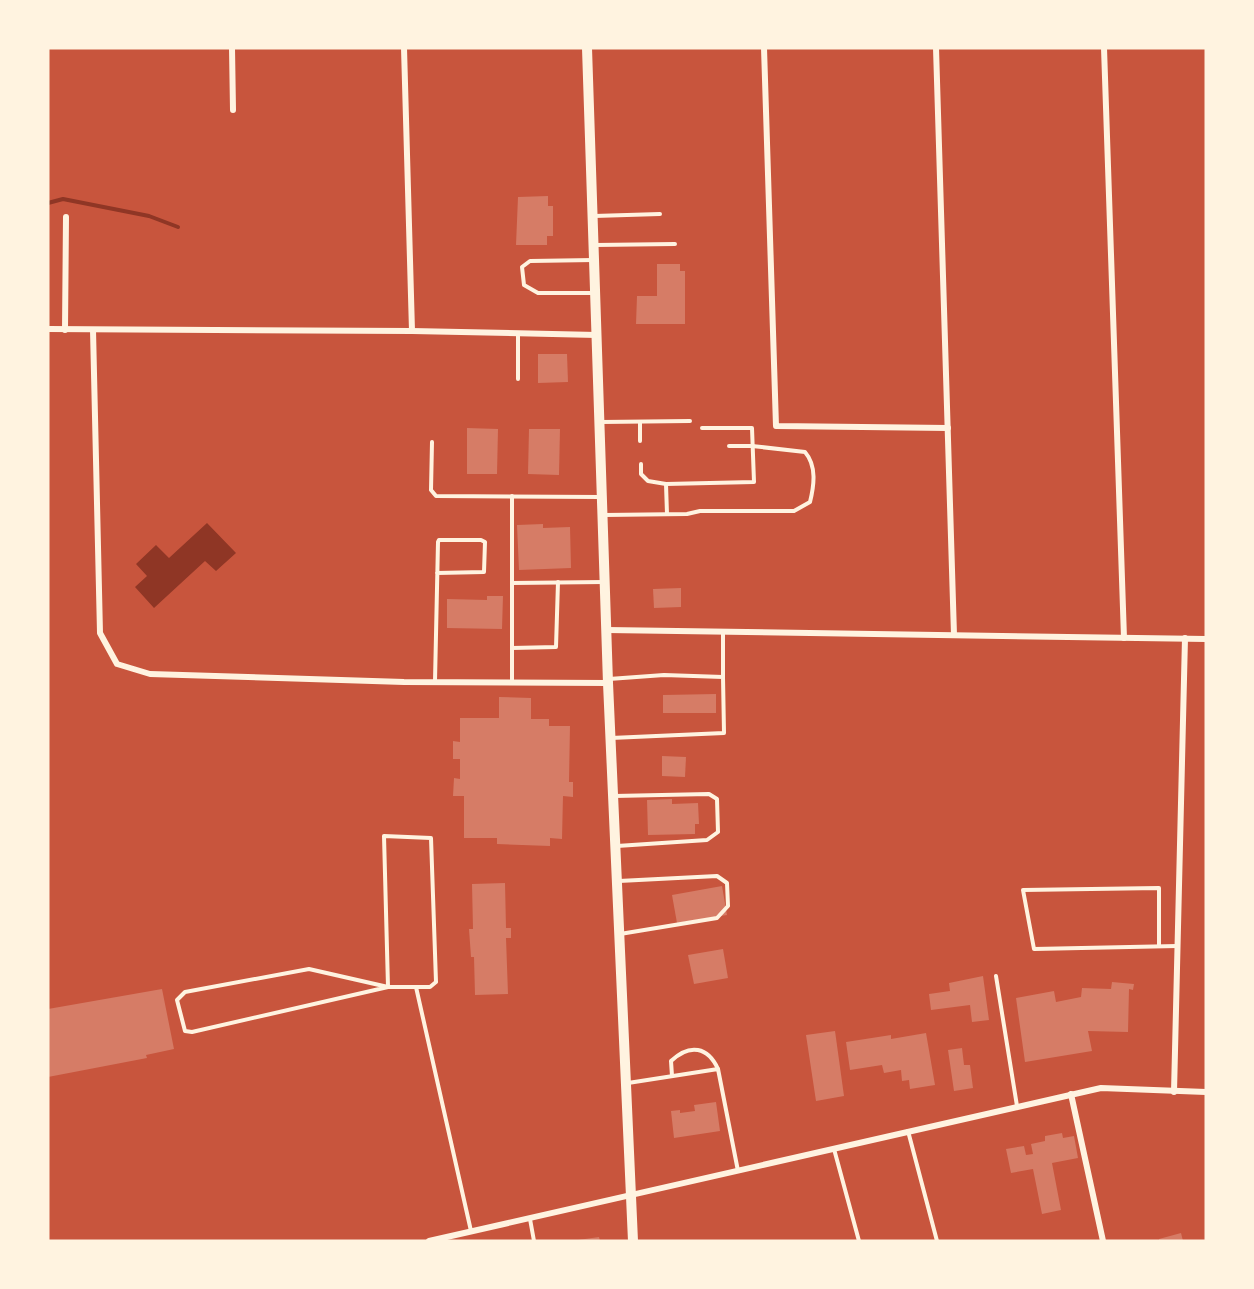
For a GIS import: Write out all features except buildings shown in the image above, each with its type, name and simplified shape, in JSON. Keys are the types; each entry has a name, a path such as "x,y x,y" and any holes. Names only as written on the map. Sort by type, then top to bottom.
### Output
{"main road":[{"path":"587,48 608,681 633,1241"}],"street":[{"path":"232,48 233,110"},
{"path":"404,48 412,331"},
{"path":"764,48 776,426 948,428"},
{"path":"936,48 954,635"},
{"path":"1104,48 1124,638"},
{"path":"65,330 66,217"},
{"path":"48,329 412,331 597,335"},
{"path":"93,330 100,633 117,664 150,674 435,681 608,681"},
{"path":"607,630 1206,639"},
{"path":"1174,1092 1185,638"},
{"path":"429,1241 447,1239 1101,1088 1206,1092"},
{"path":"1071,1094 1103,1241"}],"lane":[{"path":"593,216 660,214"},
{"path":"594,245 675,244"},
{"path":"594,260 530,261 522,267 522,280 529,289 538,293 596,293"},
{"path":"518,333 518,379"},
{"path":"600,422 690,421"},
{"path":"639,422 640,441"},
{"path":"641,464 641,474 648,481 666,484 754,482 752,428 702,428"},
{"path":"432,442 431,490 436,496 602,497"},
{"path":"603,515 700,511 794,511 810,502 813,489 812,460 805,452 752,446 729,446"},
{"path":"666,484 667,514"},
{"path":"512,496 512,682"},
{"path":"435,681 437,573 439,540 482,540 485,542 484,572 437,573"},
{"path":"512,648 556,647 558,582"},
{"path":"512,583 605,582"},
{"path":"611,738 724,733 723,632"},
{"path":"608,681 664,675 723,677"},
{"path":"614,796 709,794 717,799 718,832 707,840 616,846"},
{"path":"388,987 192,1032 185,1031 177,1000 185,992 309,969 388,987 430,987 436,982 431,838 384,836 388,987"},
{"path":"618,881 717,876 727,883 729,890 728,906 717,918 620,934"},
{"path":"1159,946 1159,888 1023,890 1034,949 1177,946"},
{"path":"996,976 1017,1106"},
{"path":"416,987 471,1232"},
{"path":"672,1076 671,1060 681,1053 700,1050 712,1056 718,1069 738,1171"},
{"path":"627,1083 718,1069"},
{"path":"908,1131 937,1241"},
{"path":"834,1148 859,1241"},
{"path":"530,1219 534,1241"}],"shaded area":[{"path":"207,523 236,553 216,571 205,561 154,608 135,587 147,576 136,564 156,545 169,558"}],"waterway":[{"path":"48,203 63,199 149,216 178,227"}]}
